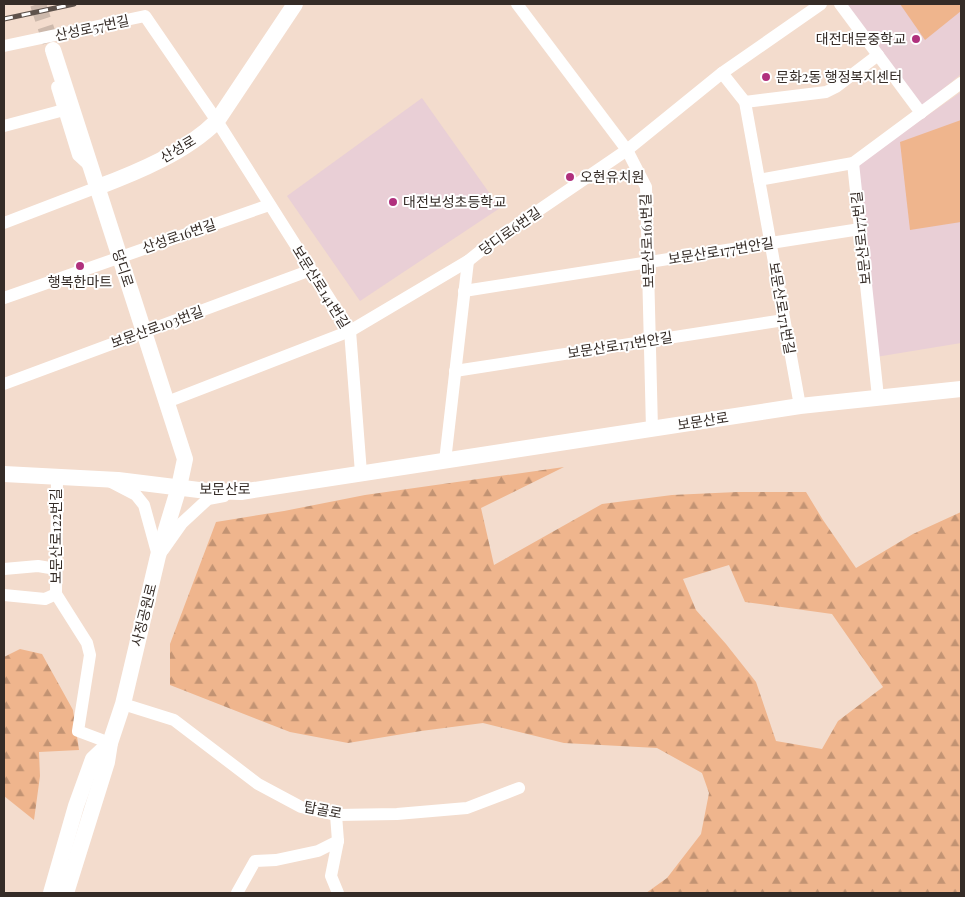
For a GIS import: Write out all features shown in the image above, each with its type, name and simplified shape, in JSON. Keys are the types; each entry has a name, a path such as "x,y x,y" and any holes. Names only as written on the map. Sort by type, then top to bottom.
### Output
{"main road":[{"name":"산성로","path":"98,188 143,170 205,133 217,121 295,4"},
{"name":"당디로","path":"50,42 185,459 179,487"},
{"name":"보문산로","path":"4,474 107,480 206,491 241,492 800,406 961,389"},
{"name":"사정공원로","path":"66,893 107,762 110,744 123,704 158,556 179,487"},
{"name":"사정공원로","path":"50,893 76,806 93,759 110,744"}],"street":[{"name":"보문산로161번길","path":"518,4 627,150 646,187 652,429"},
{"name":"당디로6번길","path":"167,402 350,331 468,261 488,245 627,150 722,73 821,4"},
{"path":"840,4 921,113"},
{"name":"산성로57번길","path":"4,46 50,42 145,16 217,121"},
{"path":"50,42 64,110 78,155 91,166"},
{"path":"745,102 826,92 836,87 878,55"},
{"name":"보문산로171번길","path":"722,73 745,102 800,406"},
{"path":"759,180 853,163 961,83"},
{"path":"4,126 64,110"},
{"name":"보문산로141번길","path":"217,121 350,331 361,473"},
{"name":"보문산로177번길","path":"853,163 878,397"},
{"name":"산성로","path":"4,223 98,188"},
{"name":"산성로16번길","path":"4,298 269,204"},
{"name":"보문산로177번안길","path":"464,291 860,229"},
{"path":"445,460 468,261"},
{"name":"보문산로103번길","path":"4,384 311,270"},
{"name":"보문산로171번안길","path":"455,371 784,320"},
{"name":"보문산로122번길","path":"57,477 56,594 87,643 90,655 78,731 110,744"},
{"path":"107,480 136,495 144,505 158,556"},
{"path":"158,556 182,523 208,500 241,492"},
{"path":"4,568 38,566 56,568"},
{"path":"5,599 46,599 56,594"},
{"name":"탑골로","path":"123,704 174,720 258,784 301,807 336,816 397,814 467,808 519,788"},
{"path":"336,816 338,841 331,876 338,893"},
{"path":"237,893 256,861 276,860 318,852 338,841"}],"shaded area":[{"name":"대전대문중학교","path":"844,4 961,4 961,74 921,107"},
{"path":"961,92 961,343 876,357 858,164"},
{"name":"대전보성초등학교","path":"422,98 500,208 360,301 287,196"}],"green space":[{"path":"900,4 961,4 961,11 925,40"},
{"path":"961,120 961,222 910,230 900,142"},
{"path":"564,467 481,508 494,565 602,504 672,495 737,492 806,492 856,568 913,534 961,512 961,893 646,893 667,878 701,834 709,793 702,773 657,748 564,743 483,723 348,743 290,732 170,685 170,644 216,522 365,495","holes":["729,565 745,602 832,614 883,687 838,721 822,749 776,741 756,682 696,610 683,579"]},
{"path":"20,649 42,654 73,710 79,750 39,752 40,776 34,820 4,796 4,657"}],"tunnel":[{"path":"38,4 53,50"}],"railway":[{"path":"4,19 74,4"}],"place":[{"name":"대전대문중학교","path":"916,39"},
{"name":"문화2동 행정복지센터","path":"766,77"},
{"name":"오현유치원","path":"570,177"},
{"name":"대전보성초등학교","path":"393,202"},
{"name":"행복한마트","path":"80,266"}]}
